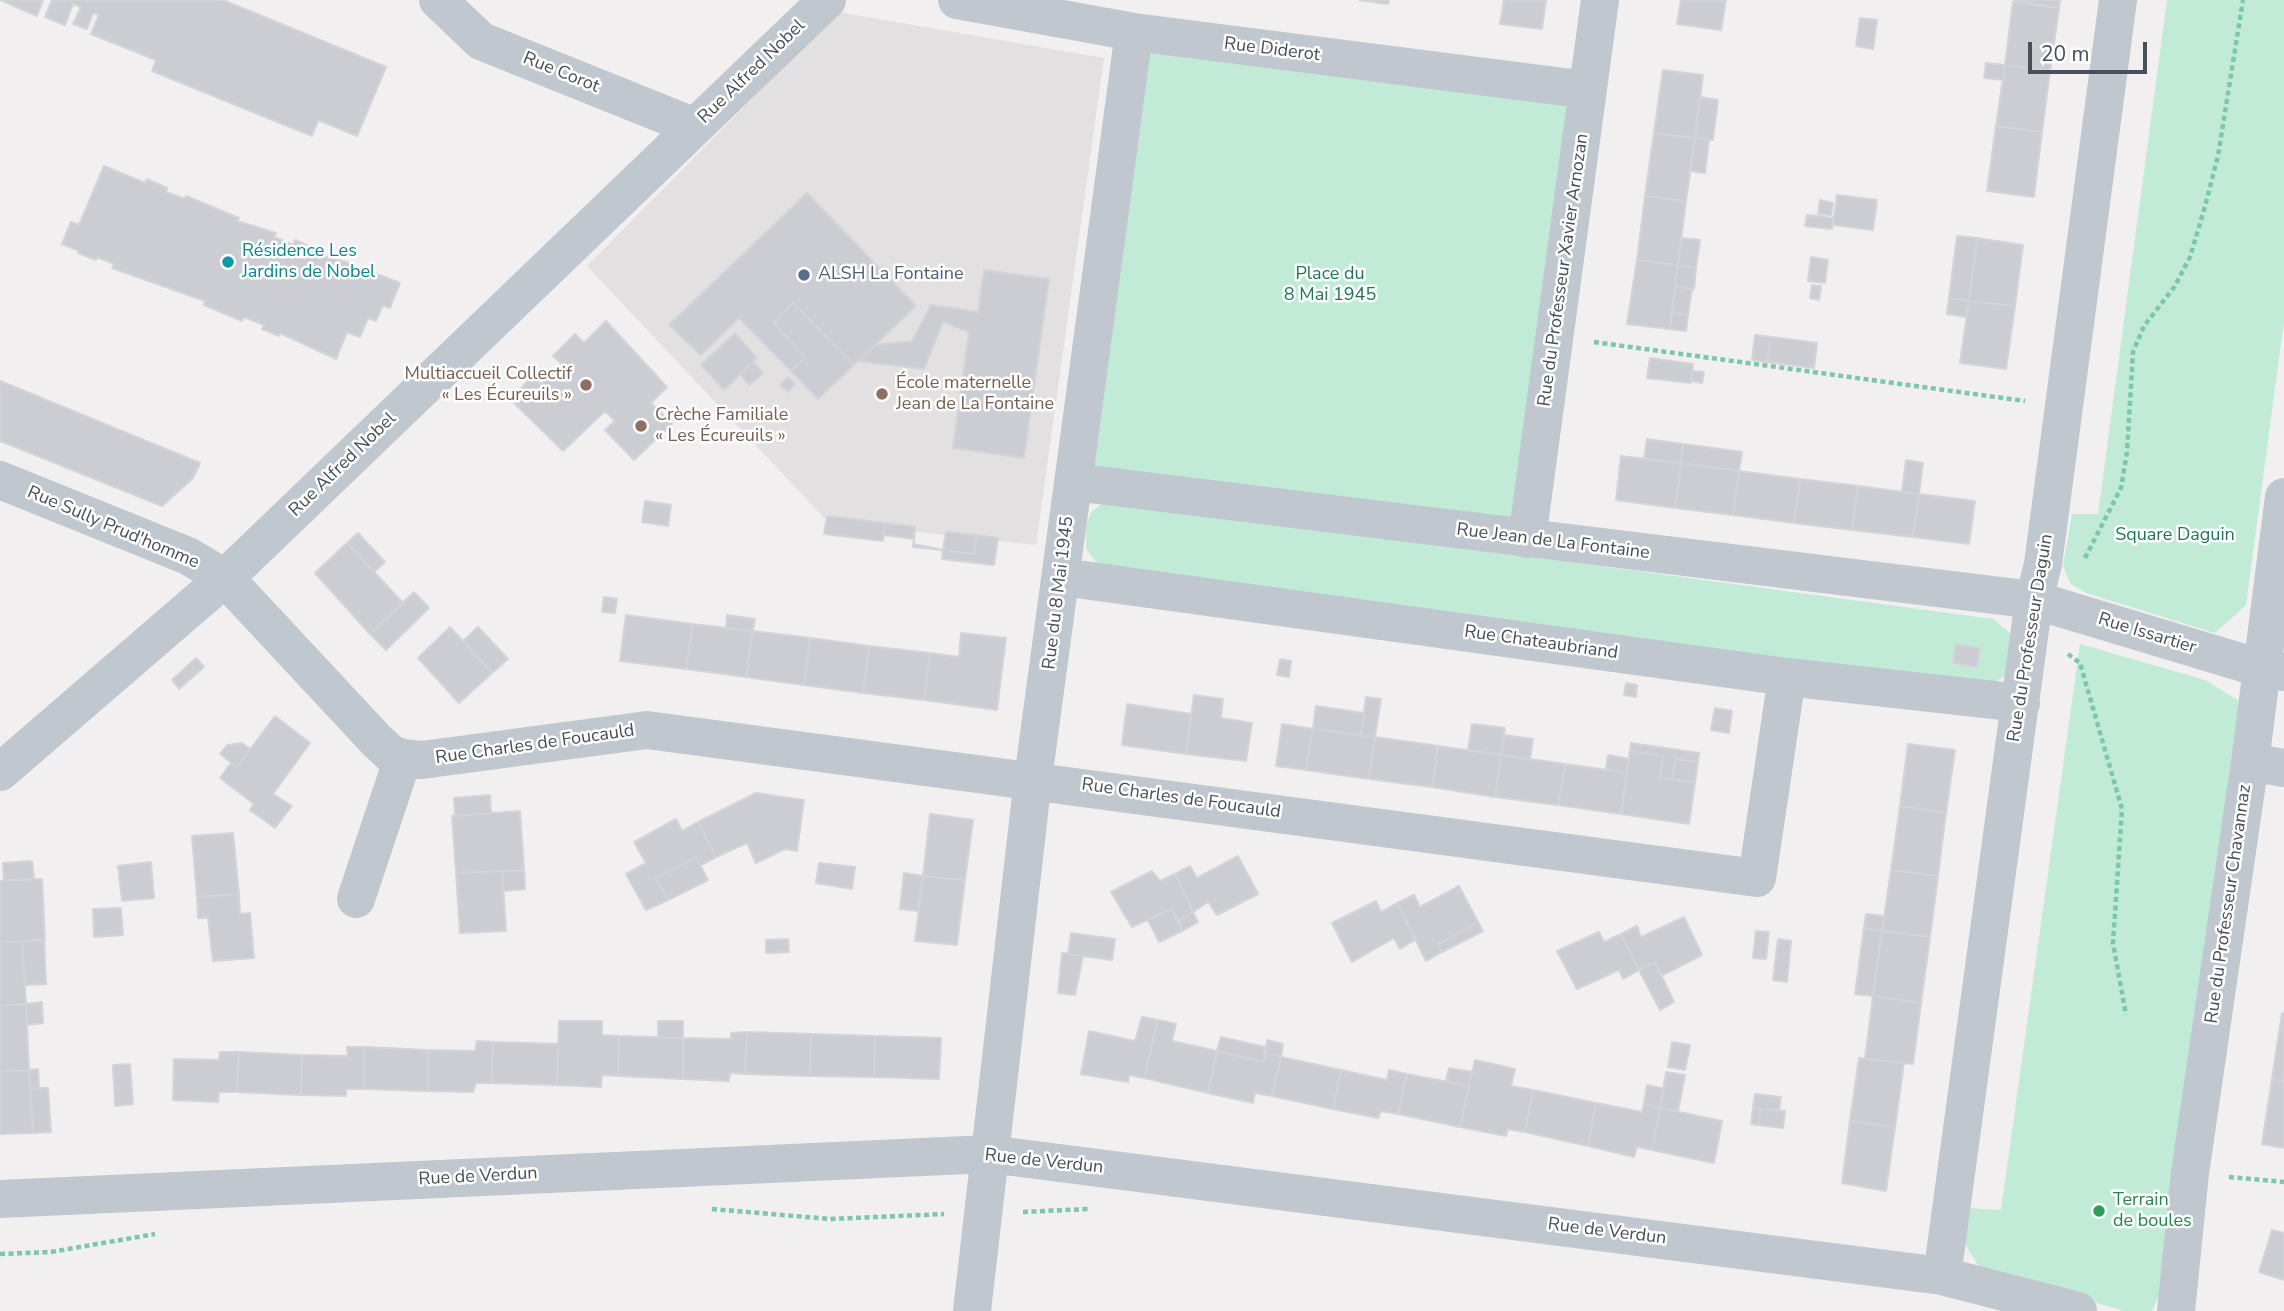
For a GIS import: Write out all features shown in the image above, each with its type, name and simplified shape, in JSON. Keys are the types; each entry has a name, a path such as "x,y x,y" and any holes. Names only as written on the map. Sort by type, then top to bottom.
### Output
{"street":[{"name":"Rue Corot","path":"438,0 481,41 695,127"},
{"name":"Rue Alfred Nobel","path":"0,772 226,578 827,0"},
{"name":"Rue Diderot","path":"957,0 1134,32 1588,90"},
{"name":"Rue du Professeur Xavier Arnozan","path":"1527,539 1600,0"},
{"name":"Rue du Professeur Daguin","path":"1942,1276 2021,703 2051,604 2043,564 2118,0"},
{"name":"Rue du 8 Mai 1945","path":"972,1311 1033,779 1134,32"},
{"name":"Rue Sully Prud'homme","path":"0,480 188,556 226,578"},
{"name":"Rue Jean de La Fontaine","path":"1073,482 2051,604"},
{"name":"Rue du Professeur Chavannaz","path":"2176,1311 2189,1173 2267,765 2284,497"},
{"name":"Rue Chateaubriand","path":"1062,577 1787,677 2021,703"},
{"path":"226,578 376,740 391,754 403,758 356,898"},
{"name":"Rue Issartier","path":"2051,604 2272,670"},
{"name":"Rue Charles de Foucauld","path":"403,758 422,760 647,730 1033,779 1757,878 1787,677"},
{"name":"Rue de Verdun","path":"0,1199 989,1154 1942,1276 2078,1311"}],"path":[{"path":"2126,1015 2113,943 2122,809 2080,663 2062,649 2051,604 2068,587 2121,488 2127,452 2133,352 2144,326 2175,286 2185,267 2201,222 2218,156 2243,0"},
{"path":"1555,337 2064,406"},
{"path":"2189,1173 2284,1182"}],"shaded area":[{"name":"École maternelle Jean de La Fontaine","path":"838,12 1104,58 1036,545 828,522 587,266"}],"green space":[{"name":"Square Daguin","path":"2167,0 2284,0 2284,321 2246,605 2215,633 2086,593 2070,583 2063,566 2072,514 2098,514"},
{"name":"Place du 8 Mai 1945","path":"1134,32 1588,90 1527,539 1073,482"},
{"path":"1118,501 1993,619 2011,634 2011,672 1986,688 1100,567 1086,549 1086,525 1091,512 1102,504"},
{"path":"2080,644 2205,680 2239,701 2163,1286 2152,1311 2124,1311 1980,1268 1963,1241 1968,1208 2001,1210"}],"building":[{"path":"0,0 43,0 37,16"},
{"path":"52,0 223,0 386,67 357,136 318,120 312,136 152,71 156,60 91,34 99,15 93,13 87,29 73,24 81,7 73,4 65,25 45,17"},
{"path":"1359,0 1389,0 1388,4"},
{"path":"1504,0 1546,0 1542,29 1500,24"},
{"path":"1681,0 1726,0 1721,30 1677,24"},
{"path":"2014,0 2060,0 2059,8"},
{"path":"2013,2 2059,8 2050,71 2005,65"},
{"path":"1860,18 1877,20 1873,49 1856,46"},
{"path":"1986,63 2005,65 2003,80 1984,78"},
{"path":"2005,65 2050,71 2042,132 1996,126"},
{"path":"1663,70 1703,75 1695,138 1654,133"},
{"path":"1700,97 1718,100 1713,140 1695,138"},
{"path":"1996,126 2042,132 2034,197 1987,191"},
{"path":"1654,133 1695,138 1686,201 1645,196"},
{"path":"1695,138 1709,140 1705,173 1690,171"},
{"name":"Résidence Les Jardins de Nobel","path":"104,166 145,183 147,179 167,188 166,192 185,199 186,196 239,218 237,221 276,233 274,237 293,245 295,240 315,249 314,253 353,264 351,268 362,272 364,269 400,283 390,308 383,305 376,321 368,318 360,337 347,332 336,359 280,333 279,336 262,329 264,325 244,317 242,321 204,305 205,301 112,268 114,264 97,257 96,260 78,253 79,251 62,244 71,222 79,225"},
{"path":"807,193 916,306 854,365 793,303 774,323 805,357 791,371 739,318 701,355 669,325"},
{"path":"1837,195 1877,200 1873,230 1833,225"},
{"path":"1645,196 1686,201 1678,265 1637,260"},
{"path":"1820,200 1833,203 1831,215 1818,214"},
{"path":"1807,215 1833,218 1832,229 1805,226"},
{"path":"1957,236 1977,238 1969,301 1949,298"},
{"path":"1681,238 1700,240 1696,268 1678,265"},
{"path":"1977,238 2023,245 2015,306 1969,301"},
{"path":"1811,257 1828,260 1825,283 1808,281"},
{"path":"1637,260 1678,265 1670,329 1627,324"},
{"path":"1678,265 1696,268 1694,289 1675,286"},
{"path":"984,270 1049,279 1024,458 953,448 969,332 943,322 924,369 858,361 874,345 912,341 931,305 978,312"},
{"path":"1812,285 1821,286 1819,300 1810,298"},
{"path":"1675,286 1692,289 1688,315 1672,313"},
{"path":"1949,298 1969,301 1966,317 1947,314"},
{"path":"1969,301 2015,306 2006,369 1960,363"},
{"path":"793,303 854,365 818,399 791,371 805,357 774,323"},
{"path":"1672,313 1688,315 1686,331 1670,329"},
{"path":"606,321 667,387 651,403 672,424 634,460 605,430 615,421 605,411 563,451 510,399 533,376 541,384 562,364 553,356 575,334 584,343"},
{"path":"735,333 757,358 724,390 701,365"},
{"path":"1755,335 1771,337 1767,362 1752,360"},
{"path":"1771,337 1817,343 1814,368 1767,362"},
{"path":"1650,358 1693,364 1691,383 1647,378"},
{"path":"753,362 763,373 749,385 740,374"},
{"path":"1692,371 1704,372 1702,383 1691,381"},
{"path":"788,377 795,384 788,392 780,385"},
{"path":"0,381 200,463 193,478 162,506 0,441"},
{"path":"1647,439 1683,444 1681,463 1644,459"},
{"path":"1683,444 1742,452 1739,471 1681,463"},
{"path":"1621,456 1681,463 1675,508 1616,500"},
{"path":"1906,460 1923,463 1919,494 1902,492"},
{"path":"1681,463 1739,471 1733,515 1675,508"},
{"path":"1739,471 1800,479 1794,523 1733,515"},
{"path":"1800,479 1858,486 1852,530 1794,523"},
{"path":"1858,486 1919,494 1913,537 1852,530"},
{"path":"1919,494 1975,501 1969,544 1913,537"},
{"path":"645,501 671,505 668,526 642,522"},
{"path":"827,516 885,523 883,541 824,534"},
{"path":"885,523 915,527 914,539 883,535"},
{"path":"915,527 914,544 943,550 913,547"},
{"path":"946,532 977,535 974,554 943,550"},
{"path":"358,533 385,562 374,572 347,543"},
{"path":"977,535 998,538 994,565 942,559 943,550 974,554"},
{"path":"347,543 403,603 370,634 315,573"},
{"path":"414,592 429,608 386,650 370,634"},
{"path":"604,597 617,599 615,613 602,612"},
{"path":"626,615 693,624 686,669 620,661"},
{"path":"727,615 755,619 753,631 726,628"},
{"path":"693,624 753,631 746,677 686,669"},
{"path":"450,627 492,673 459,703 418,658"},
{"path":"478,627 508,659 492,673 463,641"},
{"path":"753,631 810,638 804,685 746,677"},
{"path":"961,633 1006,638 997,710 924,700 930,653 959,657"},
{"path":"810,638 869,646 863,693 804,685"},
{"path":"1956,644 1980,648 1977,667 1953,663"},
{"path":"869,646 930,653 924,700 863,693"},
{"path":"196,658 204,667 179,689 172,680"},
{"path":"1280,659 1291,661 1289,677 1277,675"},
{"path":"1626,683 1637,685 1636,697 1624,695"},
{"path":"1194,695 1223,699 1221,718 1252,723 1246,761 1186,754"},
{"path":"1366,697 1381,699 1375,737 1361,735"},
{"path":"1127,704 1191,714 1186,754 1122,745"},
{"path":"1316,706 1364,713 1361,735 1313,729"},
{"path":"1715,708 1732,711 1729,733 1711,730"},
{"path":"275,716 310,743 273,794 292,806 275,828 250,810 254,804 220,778 231,763 237,767"},
{"path":"1282,724 1313,729 1306,770 1276,766"},
{"path":"1472,724 1505,728 1501,755 1468,750"},
{"path":"1313,729 1375,737 1369,779 1306,770"},
{"path":"1504,735 1533,739 1530,759 1501,755"},
{"path":"1375,737 1438,746 1432,787 1369,779"},
{"path":"242,743 250,749 237,767 220,754 227,745"},
{"path":"1631,743 1699,753 1698,762 1675,759 1673,779 1660,778 1663,756 1630,751"},
{"path":"1908,744 1955,750 1946,813 1900,806"},
{"path":"1438,746 1501,755 1495,797 1432,787"},
{"path":"1630,751 1663,756 1660,778 1695,782 1689,824 1621,814"},
{"path":"1501,755 1565,764 1558,805 1495,797"},
{"path":"1608,755 1629,759 1627,773 1606,769"},
{"path":"1675,759 1698,762 1695,782 1673,779"},
{"path":"1565,764 1627,773 1621,814 1558,805"},
{"path":"756,793 804,800 797,851 785,849 756,863 747,843 716,857 698,822"},
{"path":"490,795 491,813 455,816 454,798"},
{"path":"1900,806 1946,813 1938,876 1891,870"},
{"path":"520,811 524,870 456,873 452,816"},
{"path":"930,814 973,820 965,880 923,876"},
{"path":"676,819 682,831 698,822 716,857 701,865 696,857 655,878 668,900 646,910 626,874 646,863 634,842"},
{"path":"233,833 239,894 197,897 192,836"},
{"path":"1238,856 1258,894 1217,915 1208,902 1193,912 1175,874 1190,866 1197,878"},
{"path":"696,857 708,880 668,900 655,878"},
{"path":"32,861 34,879 4,880 3,863"},
{"path":"151,862 154,898 122,901 118,866"},
{"path":"819,863 855,867 852,889 816,883"},
{"path":"524,870 525,889 503,891 502,871"},
{"path":"1891,870 1938,876 1930,937 1882,931"},
{"path":"502,871 506,931 460,933 456,873"},
{"path":"1152,871 1160,881 1175,874 1193,912 1179,920 1171,909 1132,927 1111,892"},
{"path":"904,873 923,876 918,911 900,909"},
{"path":"923,876 965,880 957,945 915,941"},
{"path":"42,879 45,940 0,942 0,881"},
{"path":"1459,886 1478,922 1438,944 1442,952 1426,961 1397,903 1414,895 1420,907"},
{"path":"239,894 240,914 250,913 254,958 213,961 208,918 198,918 197,897"},
{"path":"1376,901 1381,912 1397,903 1415,940 1400,949 1394,938 1352,962 1332,923"},
{"path":"121,908 123,935 94,937 93,909"},
{"path":"1171,909 1182,931 1159,942 1148,920"},
{"path":"1193,912 1198,922 1182,931 1179,920"},
{"path":"1866,914 1884,916 1882,931 1864,928"},
{"path":"1684,917 1702,955 1661,976 1655,962 1639,970 1621,934 1637,926 1641,937"},
{"path":"1478,922 1483,931 1442,952 1438,944"},
{"path":"1864,928 1882,931 1873,996 1855,994"},
{"path":"1756,931 1769,932 1766,959 1753,958"},
{"path":"1882,931 1930,937 1921,1003 1873,996"},
{"path":"1599,932 1604,942 1621,934 1639,970 1623,979 1619,970 1577,989 1557,951"},
{"path":"1071,933 1115,939 1112,960 1068,954"},
{"path":"44,939 46,984 25,985 22,941"},
{"path":"788,939 789,952 766,953 766,940"},
{"path":"1778,939 1791,941 1787,982 1773,980"},
{"path":"22,941 26,1004 0,1006 0,942"},
{"path":"1062,953 1083,956 1075,995 1058,993"},
{"path":"1655,962 1674,1002 1660,1010 1639,970"},
{"path":"1873,996 1921,1003 1913,1064 1865,1059"},
{"path":"42,1002 43,1023 27,1025 26,1004"},
{"path":"26,1004 29,1070 0,1071 0,1006"},
{"path":"2282,1013 2284,1014 2284,1081 2272,1079"},
{"path":"1142,1017 1158,1020 1144,1078 1129,1075 1128,1082 1081,1074 1089,1031 1135,1041"},
{"path":"1158,1020 1176,1024 1172,1041 1217,1051 1208,1093 1144,1078"},
{"path":"559,1021 602,1021 602,1035 619,1036 618,1076 602,1075 601,1087 557,1085"},
{"path":"658,1021 683,1021 683,1038 658,1037"},
{"path":"747,1032 811,1034 810,1076 745,1074"},
{"path":"747,1032 745,1074 730,1073 729,1081 683,1079 683,1038 731,1039 731,1033"},
{"path":"811,1034 875,1036 874,1077 810,1076"},
{"path":"619,1036 683,1038 683,1079 618,1076"},
{"path":"875,1036 941,1038 939,1079 874,1077"},
{"path":"1221,1037 1265,1047 1264,1062 1217,1051"},
{"path":"1267,1040 1283,1044 1281,1057 1265,1053"},
{"path":"477,1041 493,1042 492,1083 476,1083 473,1092 428,1091 428,1050 475,1051"},
{"path":"493,1042 558,1044 557,1085 492,1083"},
{"path":"1672,1042 1690,1045 1685,1070 1668,1067"},
{"path":"347,1047 364,1047 364,1089 346,1089 346,1096 301,1095 302,1055 348,1056"},
{"path":"364,1047 428,1050 428,1091 364,1089"},
{"path":"1217,1051 1264,1062 1265,1053 1281,1057 1272,1096 1255,1093 1253,1103 1208,1093"},
{"path":"220,1052 239,1052 237,1092 219,1092 218,1102 173,1100 174,1059 219,1060"},
{"path":"239,1052 302,1055 301,1095 237,1092"},
{"path":"1281,1057 1341,1070 1333,1109 1272,1096"},
{"path":"1859,1058 1904,1063 1895,1127 1850,1121"},
{"path":"1475,1060 1515,1069 1511,1086 1533,1090 1525,1132 1508,1129 1506,1136 1460,1127"},
{"path":"130,1064 133,1104 115,1106 113,1065"},
{"path":"1449,1068 1472,1072 1469,1086 1446,1082"},
{"path":"38,1069 39,1088 30,1088 29,1070"},
{"path":"29,1070 33,1133 0,1134 0,1071"},
{"path":"1341,1070 1387,1080 1389,1070 1407,1074 1398,1114 1381,1111 1378,1118 1333,1109"},
{"path":"1666,1072 1685,1075 1678,1111 1660,1108"},
{"path":"1407,1074 1469,1086 1460,1127 1398,1114"},
{"path":"2272,1079 2284,1081 2284,1148 2262,1144"},
{"path":"1647,1085 1664,1089 1660,1108 1644,1104"},
{"path":"30,1088 48,1088 51,1132 33,1133"},
{"path":"1533,1090 1596,1103 1588,1146 1525,1132"},
{"path":"1755,1094 1781,1097 1779,1111 1753,1108"},
{"path":"1596,1103 1642,1112 1644,1104 1660,1108 1652,1150 1637,1147 1634,1157 1588,1146"},
{"path":"1660,1108 1722,1121 1714,1163 1652,1150"},
{"path":"1753,1108 1761,1109 1758,1125 1751,1124"},
{"path":"1761,1109 1785,1111 1783,1128 1758,1125"},
{"path":"1850,1121 1895,1127 1886,1191 1842,1183"},
{"path":"2272,1230 2284,1233 2284,1280 2259,1272"}],"place":[{"name":"Résidence Les Jardins de Nobel","path":"228,262"},
{"name":"ALSH La Fontaine","path":"804,275"},
{"name":"Multiaccueil Collectif « Les Écureuils »","path":"586,385"},
{"name":"École maternelle Jean de La Fontaine","path":"882,394"},
{"name":"Crèche Familiale « Les Écureuils »","path":"641,426"},
{"name":"Terrain de boules","path":"2099,1211"}]}
